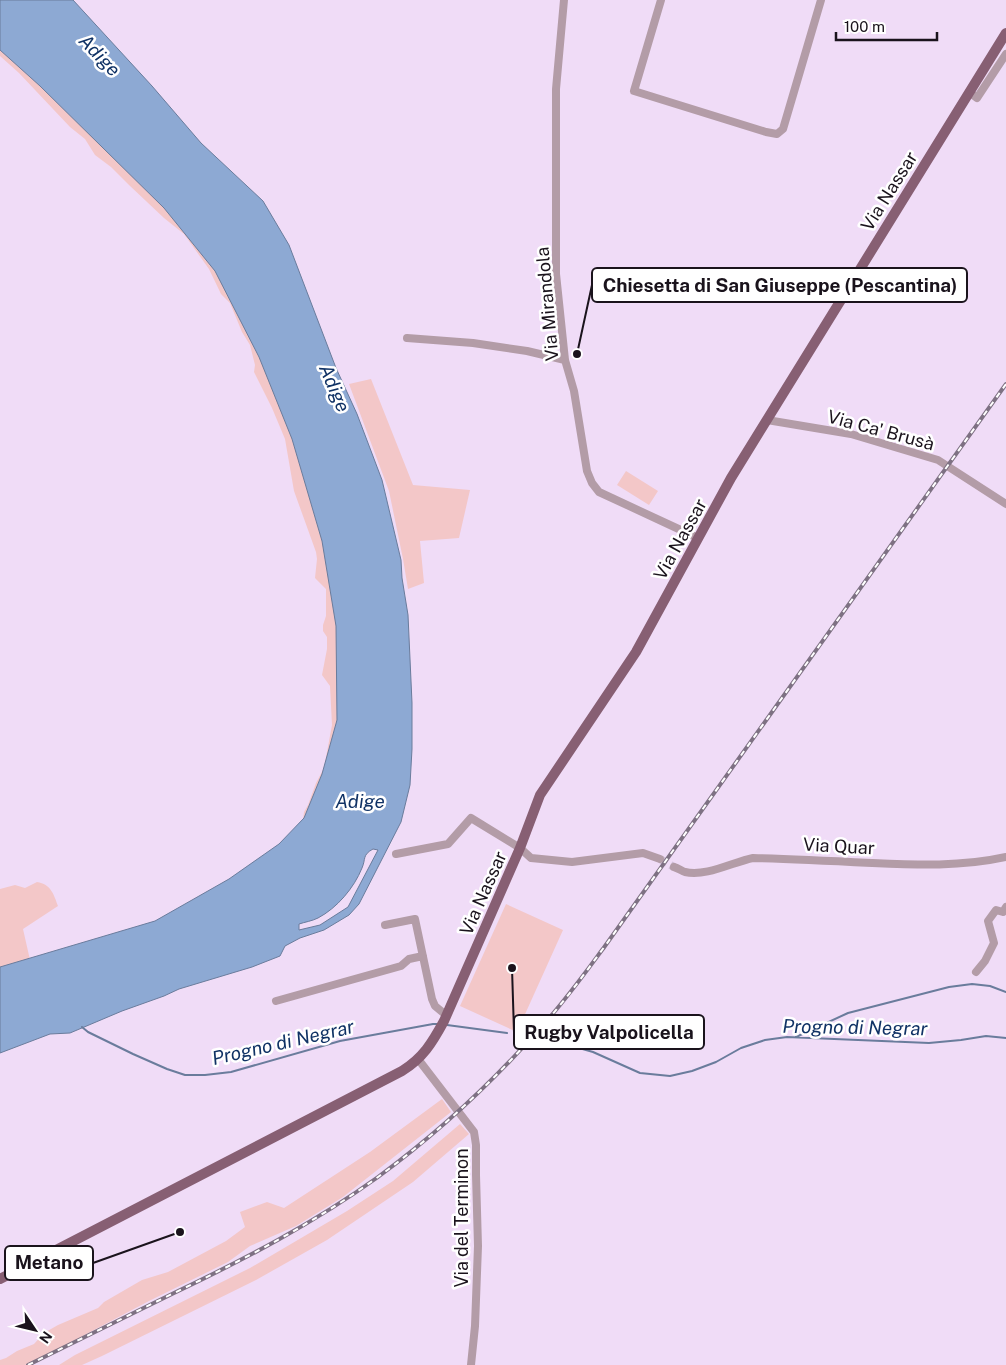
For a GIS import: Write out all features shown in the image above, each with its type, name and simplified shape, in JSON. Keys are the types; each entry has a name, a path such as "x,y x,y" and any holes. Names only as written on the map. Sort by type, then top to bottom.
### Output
{"main road":[{"name":"Via Nassar","path":"0,1279 402,1071 426,1051 445,1018 520,848 540,795 636,652 731,478 1006,34"}],"street":[{"name":"Via Mirandola","path":"564,0 556,89 556,274 565,360 574,391 587,471 592,483 599,492 698,538"},
{"path":"661,0 634,91 777,134 783,129 821,0"},
{"path":"969,92 977,98 1006,54"},
{"path":"407,338 473,343 527,351 565,360"},
{"name":"Via Ca' Brusà","path":"767,420 851,434 938,460 1006,504"},
{"path":"396,854 448,844 471,818 520,848 531,858 572,862 643,853 660,858"},
{"name":"Via Quar","path":"674,867 685,872 697,873 753,858 929,865 985,862 1006,857"},
{"path":"976,972 985,961 994,943 988,921 996,910 1003,912 1006,907"},
{"path":"385,925 415,919 432,999 445,1018"},
{"path":"276,1001 402,966 409,959 423,956"},
{"name":"Via del Terminon","path":"418,1059 474,1132 476,1145 478,1246 471,1365"}],"shaded area":[{"path":"0,41 151,195 164,204 173,207 262,338 344,604 335,772 303,820 304,812 324,768 332,725 330,686 322,675 327,649 327,637 323,631 326,616 326,589 315,578 316,552 294,491 285,439 254,372 255,365 250,345 242,332 230,303 221,294 209,269 184,234 164,218 111,167 95,155 85,139 70,127 19,73 0,56"},
{"path":"371,379 413,485 470,490 459,538 420,541 424,583 408,589 389,491 349,384"},
{"path":"626,471 658,491 649,505 617,485"},
{"path":"37,882 49,888 58,906 23,929 30,960 0,972 0,889 15,885 25,888"},
{"path":"506,904 563,930 517,1032 460,1006"},
{"path":"442,1099 451,1112 343,1197 296,1226 250,1246 228,1262 39,1359 25,1365 0,1365 0,1360 34,1344 44,1333 58,1325 98,1308 104,1302 142,1280 168,1272 226,1241 245,1227 240,1212 267,1202 284,1208 370,1152"},
{"path":"460,1124 469,1134 413,1182 327,1240 256,1280 102,1356 82,1365 59,1365 75,1355 250,1268 347,1211 393,1181"}],"water":[{"name":"Adige","path":"0,0 73,0 152,86 201,143 263,201 289,245 336,368 357,414 382,480 401,560 408,615 412,749 410,785 401,822 359,904 349,915 324,930 300,938 285,946 280,956 252,967 179,989 70,1033 50,1034 0,1053 0,967 155,921 229,879 279,844 304,818 322,774 337,720 336,626 322,541 292,439 259,357 215,271 164,208 40,86 0,50","holes":["373,849 378,850 348,907 320,925 299,930 299,924 311,921 325,914 344,897 362,868 367,853"]}],"waterway":[{"path":"796,1037 848,1013 949,987 972,984 990,986 1006,992"},
{"name":"Progno di Negrar","path":"82,1027 88,1032 167,1069 185,1075 205,1075 231,1072 340,1041 438,1024"},
{"name":"Progno di Negrar","path":"447,1025 507,1033"},
{"name":"Progno di Negrar","path":"565,1044 593,1052 640,1073 670,1076 692,1071 716,1062 741,1048 765,1040 787,1037 929,1043 986,1036 1006,1038"}],"tunnel":[{"path":"660,859 674,867"}],"railway":[{"path":"28,1365 227,1267 279,1240 329,1210 378,1177 422,1143 504,1067 575,987 1006,384"}],"place":[{"name":"Chiesetta di San Giuseppe (Pescantina)","path":"577,354"},
{"name":"Rugby Valpolicella","path":"512,968"},
{"name":"Metano","path":"180,1232"}]}
